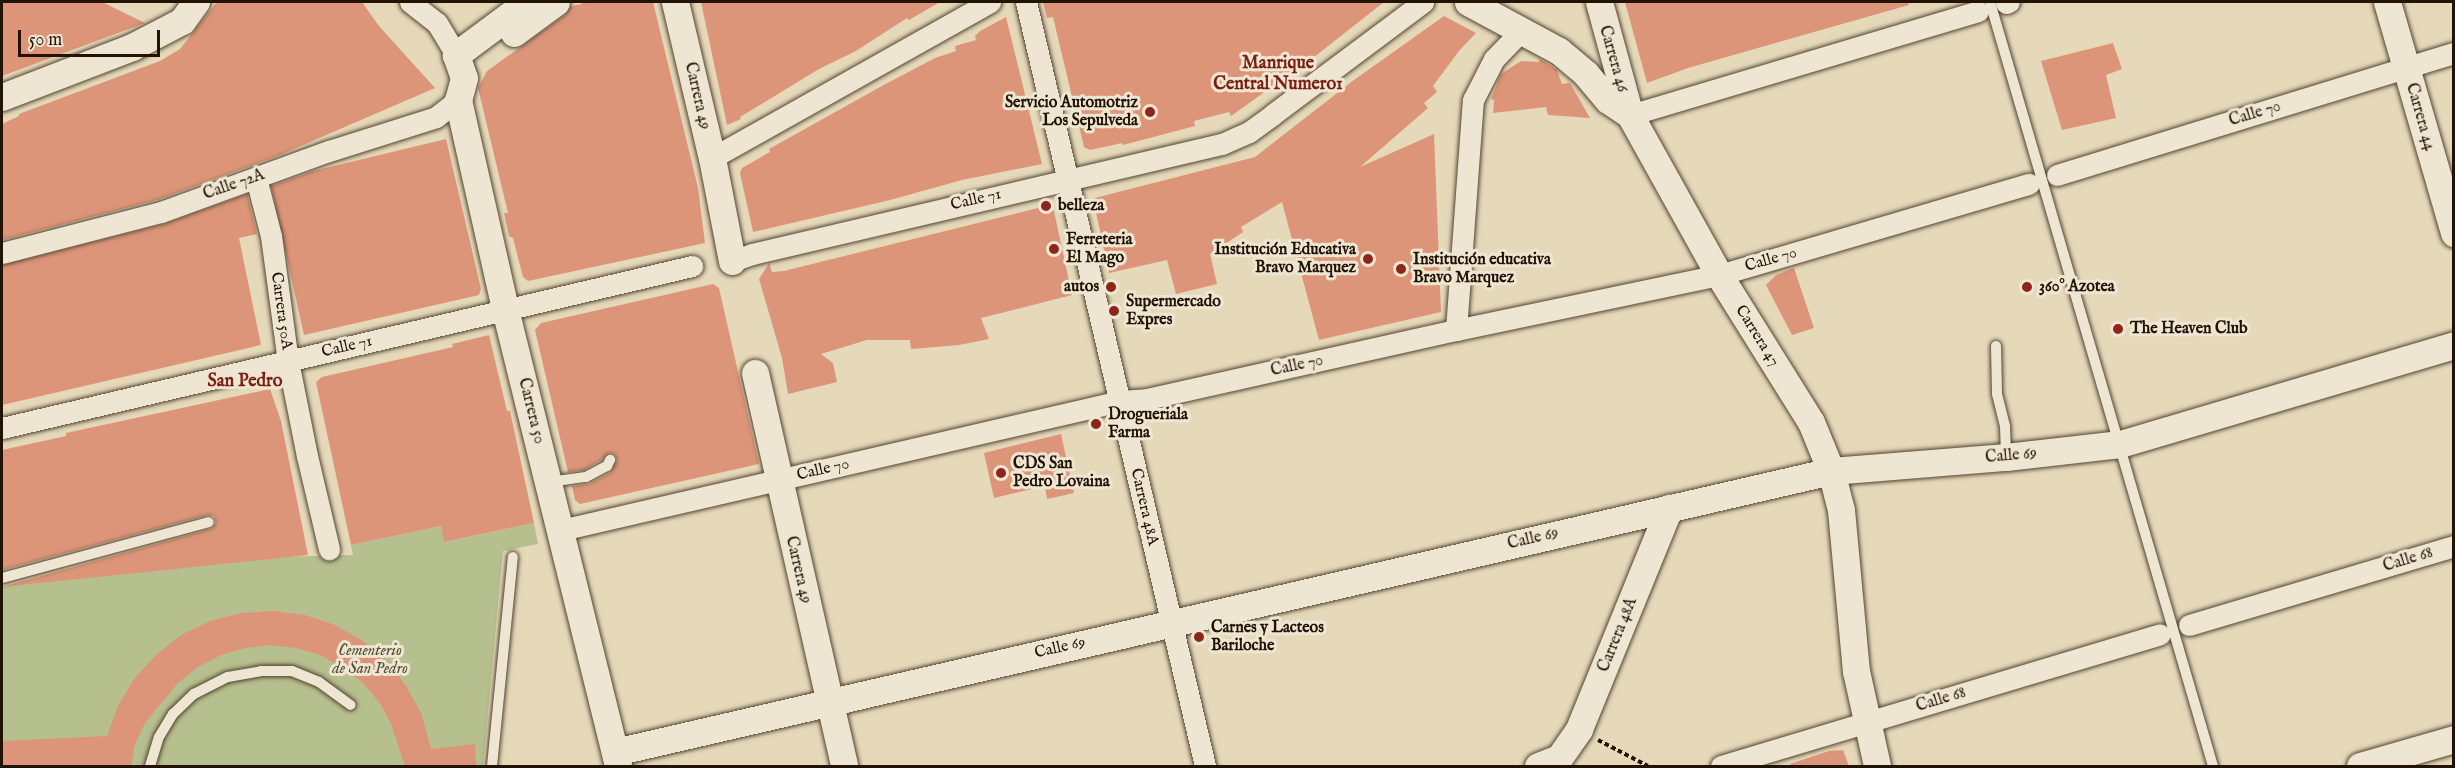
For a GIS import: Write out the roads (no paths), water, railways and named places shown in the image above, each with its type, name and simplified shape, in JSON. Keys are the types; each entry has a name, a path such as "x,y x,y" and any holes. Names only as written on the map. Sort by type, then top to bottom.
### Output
{"street":[{"path":"2,97 132,47 182,21 196,2"},
{"path":"410,2 436,23 460,78"},
{"name":"Calle 72A","path":"2,253 162,212 329,151 436,117 460,78 527,2"},
{"name":"Calle 72A","path":"460,78 481,58 556,2"},
{"name":"Carrera 49","path":"675,2 712,158 732,261"},
{"path":"712,158 990,2"},
{"name":"Carrera 48A","path":"1026,2 1205,766"},
{"name":"Calle 71","path":"732,261 752,254 1069,178 1222,144 1257,126 1423,2"},
{"name":"Carrera 47","path":"1468,2 1559,51 1586,74 1608,100 1630,115 1719,275 1811,423 1831,471 1841,510 1856,671 1878,766"},
{"name":"Carrera 44","path":"2386,2 2454,233"},
{"path":"1630,115 1996,4"},
{"name":"Carrera 46","path":"1600,9 1630,115"},
{"path":"1456,330 1473,100 1494,59 1523,30"},
{"name":"Calle 70","path":"2057,175 2454,54"},
{"name":"Carrera 50","path":"460,78 505,309 616,760"},
{"name":"Carrera 50A","path":"256,178 271,236 288,361 329,549"},
{"name":"Calle 70","path":"561,530 1120,401 1147,399 1456,330 1719,275 2029,184"},
{"name":"Calle 71","path":"2,428 692,266"},
{"name":"Calle 69","path":"616,760 828,702 1831,471 2006,457 2120,444 2454,345"},
{"name":"Carrera 49","path":"754,373 843,766"},
{"name":"Carrera 48A","path":"1549,762 1579,729 1669,508"},
{"name":"Calle 68","path":"2189,625 2454,546"},
{"name":"Calle 68","path":"1721,766 2160,634"},
{"path":"2360,766 2454,739"}],"lane":[{"path":"1996,4 2213,766"},
{"path":"1996,346 1997,394 2005,426 2006,457"},
{"path":"549,482 586,477 607,466 610,460"},
{"path":"2,578 209,522"},
{"path":"492,766 513,557"},
{"path":"150,766 159,737 173,714 194,694 228,677 261,671 292,671 319,682 351,705"}],"place":[{"name":"Servicio Automotriz Los Sepulveda","path":"1150,112"},
{"name":"belleza","path":"1046,206"},
{"name":"Ferreteria El Mago","path":"1054,249"},
{"name":"Institución Educativa Bravo Marquez","path":"1368,259"},
{"name":"Institución educativa Bravo Marquez","path":"1401,269"},
{"name":"autos","path":"1111,287"},
{"name":"360° Azotea","path":"2027,287"},
{"name":"Supermercado Expres","path":"1114,311"},
{"name":"The Heaven Club","path":"2118,329"},
{"name":"Drogueriala Farma","path":"1096,424"},
{"name":"CDS San Pedro Lovaina","path":"1001,473"},
{"name":"Carnes y Lacteos Bariloche","path":"1199,637"}],"district":[{"name":"Manrique Central Numero1","path":"1278,76"},
{"name":"San Pedro","path":"245,382"}],"park label":[{"name":"Cementerio de San Pedro","path":"370,660"}]}
